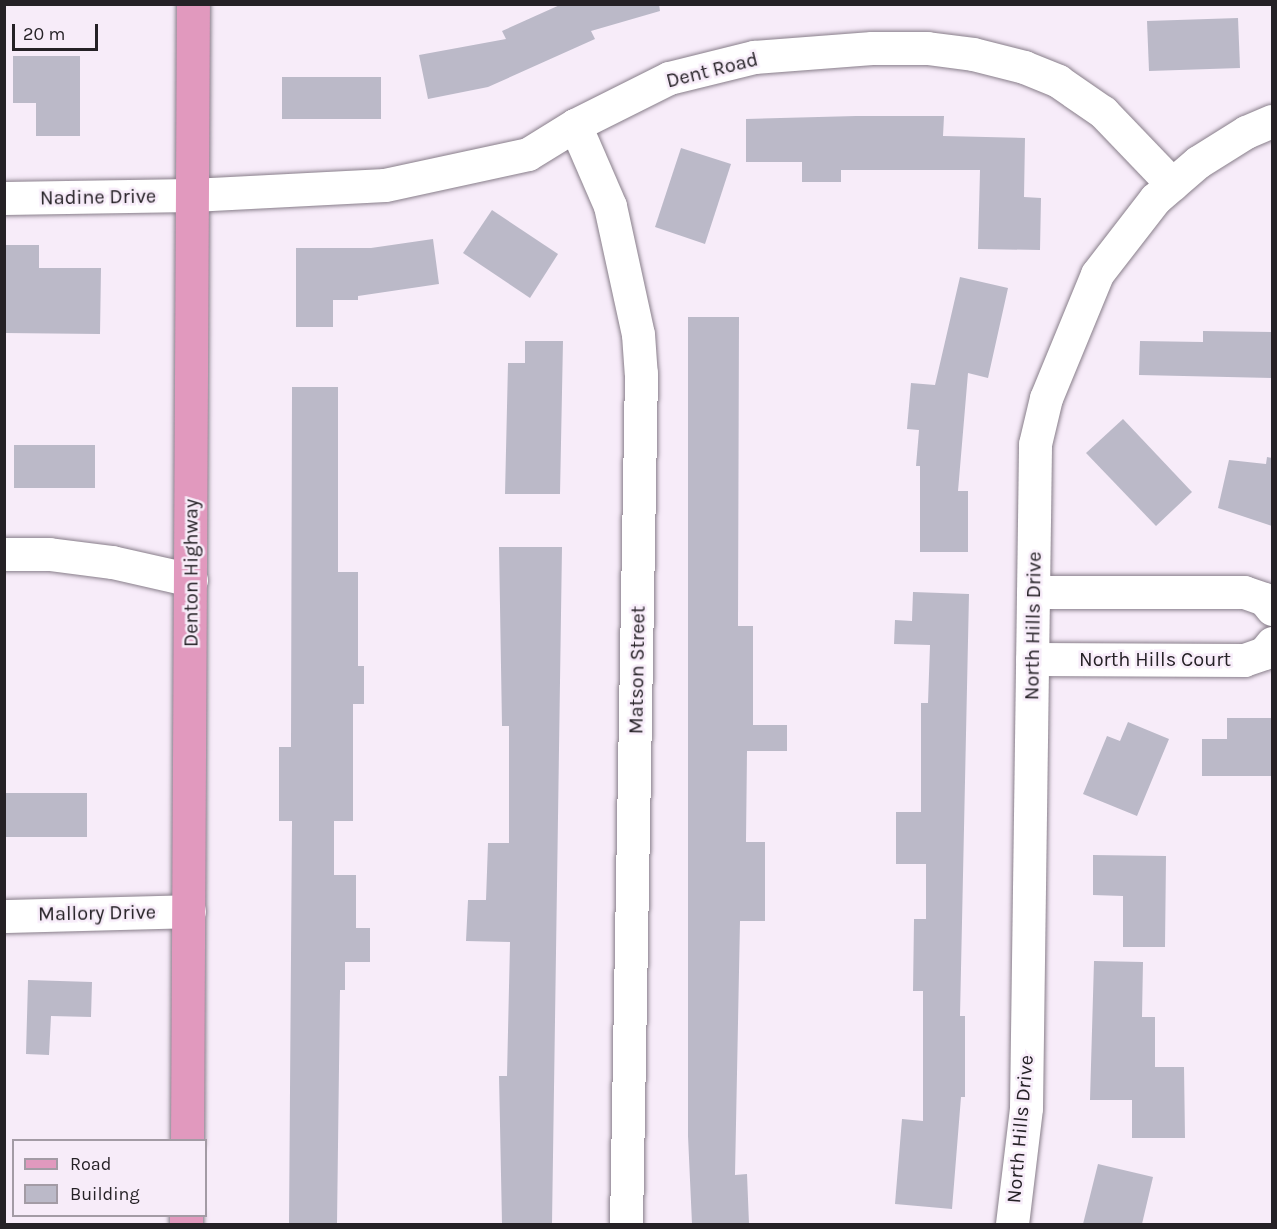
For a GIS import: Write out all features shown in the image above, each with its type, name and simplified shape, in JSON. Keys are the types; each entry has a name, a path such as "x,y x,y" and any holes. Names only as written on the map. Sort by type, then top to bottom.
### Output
{"main road":[{"name":"Denton Highway","path":"187,1139 193,4"}],"street":[{"name":"Dent Road","path":"192,195 385,185 528,154 575,125 669,78 754,57 872,48 927,48 1024,67 1058,81 1103,112 1172,184"},
{"name":"North Hills Drive","path":"1012,1224 1026,1108 1035,444 1046,398 1097,274 1155,199 1172,184 1246,132 1272,121"},
{"name":"Matson Street","path":"575,125 610,206 638,334 641,373 626,1224"},
{"name":"Nadine Drive","path":"4,198 192,195"},
{"path":"4,554 49,554 112,562 191,580"},
{"path":"1033,592 1245,592 1264,599 1272,609"},
{"name":"North Hills Court","path":"1032,659 1244,660 1264,653 1272,643"},
{"name":"Mallory Drive","path":"4,916 189,911"}],"building":[{"path":"562,4 659,4 660,11 591,31 595,39 488,87 428,99 419,55 506,39 502,31"},
{"path":"1238,18 1240,68 1149,71 1147,21"},
{"path":"13,56 80,56 80,136 36,136 36,103 13,103"},
{"path":"282,77 381,77 381,119 282,119"},
{"path":"944,116 943,136 1025,138 1024,197 1041,198 1040,250 978,249 980,170 841,170 841,182 802,182 802,162 746,162 746,119"},
{"path":"681,148 731,164 705,244 655,227"},
{"path":"492,210 558,254 530,298 463,253"},
{"path":"433,239 439,284 358,296 358,300 333,300 333,327 296,327 296,248 371,248"},
{"path":"5,245 39,245 39,268 101,268 100,334 5,333"},
{"path":"960,277 1008,288 988,378 968,373 958,491 968,491 968,552 920,552 920,466 916,466 919,430 907,429 911,383 935,385"},
{"path":"688,317 739,317 738,626 753,626 753,725 787,725 787,751 747,751 746,842 765,842 765,921 740,921 735,1175 747,1174 749,1224 692,1224 688,1136"},
{"path":"1203,331 1272,332 1272,378 1139,375 1140,341 1203,342"},
{"path":"525,341 563,341 560,494 505,494 508,363 525,363"},
{"path":"292,387 338,387 338,572 358,572 358,666 364,666 364,704 353,704 353,821 334,821 334,875 356,875 356,928 370,928 370,962 345,962 345,990 340,990 337,1224 289,1224 292,821 279,821 279,747 291,747"},
{"path":"1123,419 1192,492 1156,526 1086,453"},
{"path":"14,445 95,445 95,488 14,488"},
{"path":"1267,457 1272,458 1272,526 1218,508 1229,460 1266,464"},
{"path":"499,547 562,547 552,1224 502,1224 499,1076 507,1076 510,942 466,941 468,900 486,900 488,843 509,843 509,726 502,726"},
{"path":"913,592 969,594 960,1016 965,1016 965,1097 961,1097 952,1209 895,1204 902,1119 923,1121 923,991 913,991 914,919 926,919 926,864 896,864 896,812 921,812 921,703 928,703 930,645 894,644 895,620 912,621"},
{"path":"1227,718 1272,718 1272,776 1202,776 1202,739 1227,739"},
{"path":"1128,722 1169,739 1137,816 1083,794 1107,736 1120,741"},
{"path":"4,793 87,793 87,837 4,837"},
{"path":"1093,855 1166,856 1165,947 1123,947 1123,896 1093,895"},
{"path":"1094,961 1143,962 1142,1017 1155,1017 1155,1067 1184,1067 1185,1138 1132,1138 1132,1100 1090,1100"},
{"path":"28,980 92,982 91,1017 51,1016 49,1055 26,1054"},
{"path":"1098,1164 1153,1177 1142,1224 1083,1224"}]}
